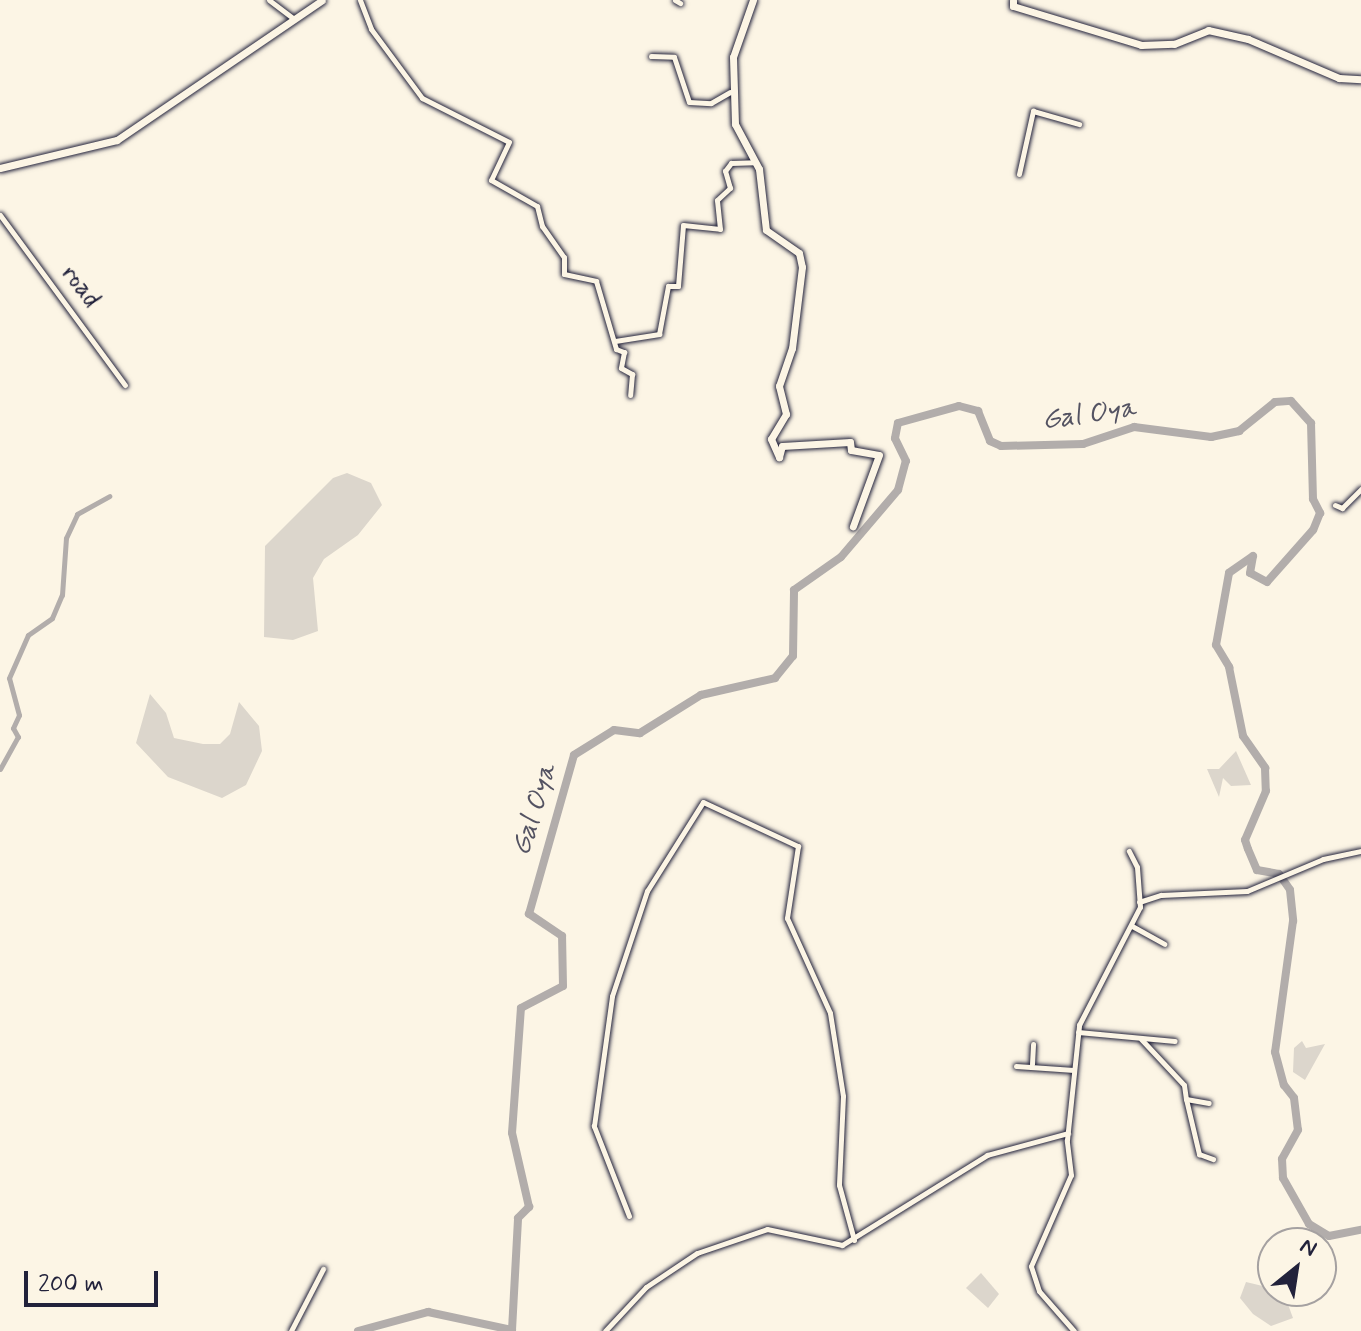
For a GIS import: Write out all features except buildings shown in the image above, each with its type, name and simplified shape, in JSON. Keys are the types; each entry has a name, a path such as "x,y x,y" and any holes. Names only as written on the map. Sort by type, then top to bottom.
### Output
{"main road":[{"path":"0,168 117,140 322,0"},
{"path":"753,0 733,57 730,92 740,140 755,162 766,230 799,253 802,267 792,348 779,386 786,414 771,439 774,455 779,457 782,446 850,442 851,450 879,455 853,526"},
{"path":"1013,0 1013,6 1141,45 1174,44 1208,30 1248,39 1339,78 1361,79"}],"street":[{"path":"269,0 294,19"},
{"path":"360,0 371,29 422,98 509,142 491,180 537,206 542,226 564,257 564,274 596,281 615,341 624,352 621,368 632,374 630,395"},
{"path":"651,56 674,57 689,102 700,105 730,92"},
{"path":"1019,174 1033,111 1079,124"},
{"path":"615,341 659,334 668,286 678,286 683,225 720,229 717,200 730,188 725,171 731,163 755,162"},
{"name":"road","path":"0,215 125,385"},
{"path":"1335,505 1342,508 1361,489"},
{"path":"629,1216 594,1126 612,996 647,891 703,802 798,846 787,918 830,1013 843,1096 839,1185 854,1240"},
{"path":"1074,1331 1030,1272 1069,1181 1068,1133 1078,1032 1132,925 1139,902 1137,867 1129,851"},
{"path":"1139,902 1163,895 1223,896 1361,851"},
{"path":"1132,925 1164,944"},
{"path":"1078,1032 1175,1041"},
{"path":"1141,1039 1184,1085 1199,1154 1213,1159"},
{"path":"1032,1064 1033,1044"},
{"path":"1016,1066 1032,1064 1074,1070"},
{"path":"1186,1099 1209,1103"},
{"path":"605,1331 666,1271 725,1242 767,1229 833,1247 854,1240 987,1155 1068,1133"},
{"path":"291,1331 323,1269"}],"shaded area":[{"path":"347,473 371,483 382,505 358,535 324,559 313,578 318,631 293,640 264,637 265,546 333,478"},
{"path":"150,694 166,713 174,738 203,744 220,744 230,734 239,702 259,726 262,751 246,785 222,798 168,777 136,743"},
{"path":"1236,751 1251,785 1231,786 1223,778 1219,797 1207,769 1219,769"},
{"path":"1302,1041 1306,1048 1325,1044 1305,1080 1293,1072 1294,1048"},
{"path":"981,1273 999,1294 988,1308 966,1288"},
{"path":"1246,1282 1257,1285 1257,1307 1289,1307 1293,1318 1271,1326 1253,1314 1240,1298"}],"waterway":[{"name":"Gal Oya","path":"358,1331 428,1312 512,1330 518,1218 529,1207 512,1133 521,1008 563,986 562,936 529,914 574,755 614,730 640,733 701,695 775,678 793,656 794,590 841,557 898,490 906,461 895,438 898,423 959,406 978,411 990,441 1001,446 1083,444 1134,427 1211,437 1239,431 1275,402 1291,401 1311,423 1313,499 1320,513 1313,530 1267,582 1250,573 1253,556 1229,573 1216,645 1229,667 1243,736 1265,768 1266,791 1245,840 1257,870 1279,874 1290,890 1293,921 1275,1052 1284,1085 1294,1098 1298,1130 1282,1159 1283,1178 1309,1224 1329,1236 1361,1230"},
{"path":"0,769 18,737 13,728 19,715 9,678 28,635 52,618 62,595 66,538 77,514 109,496"}]}
